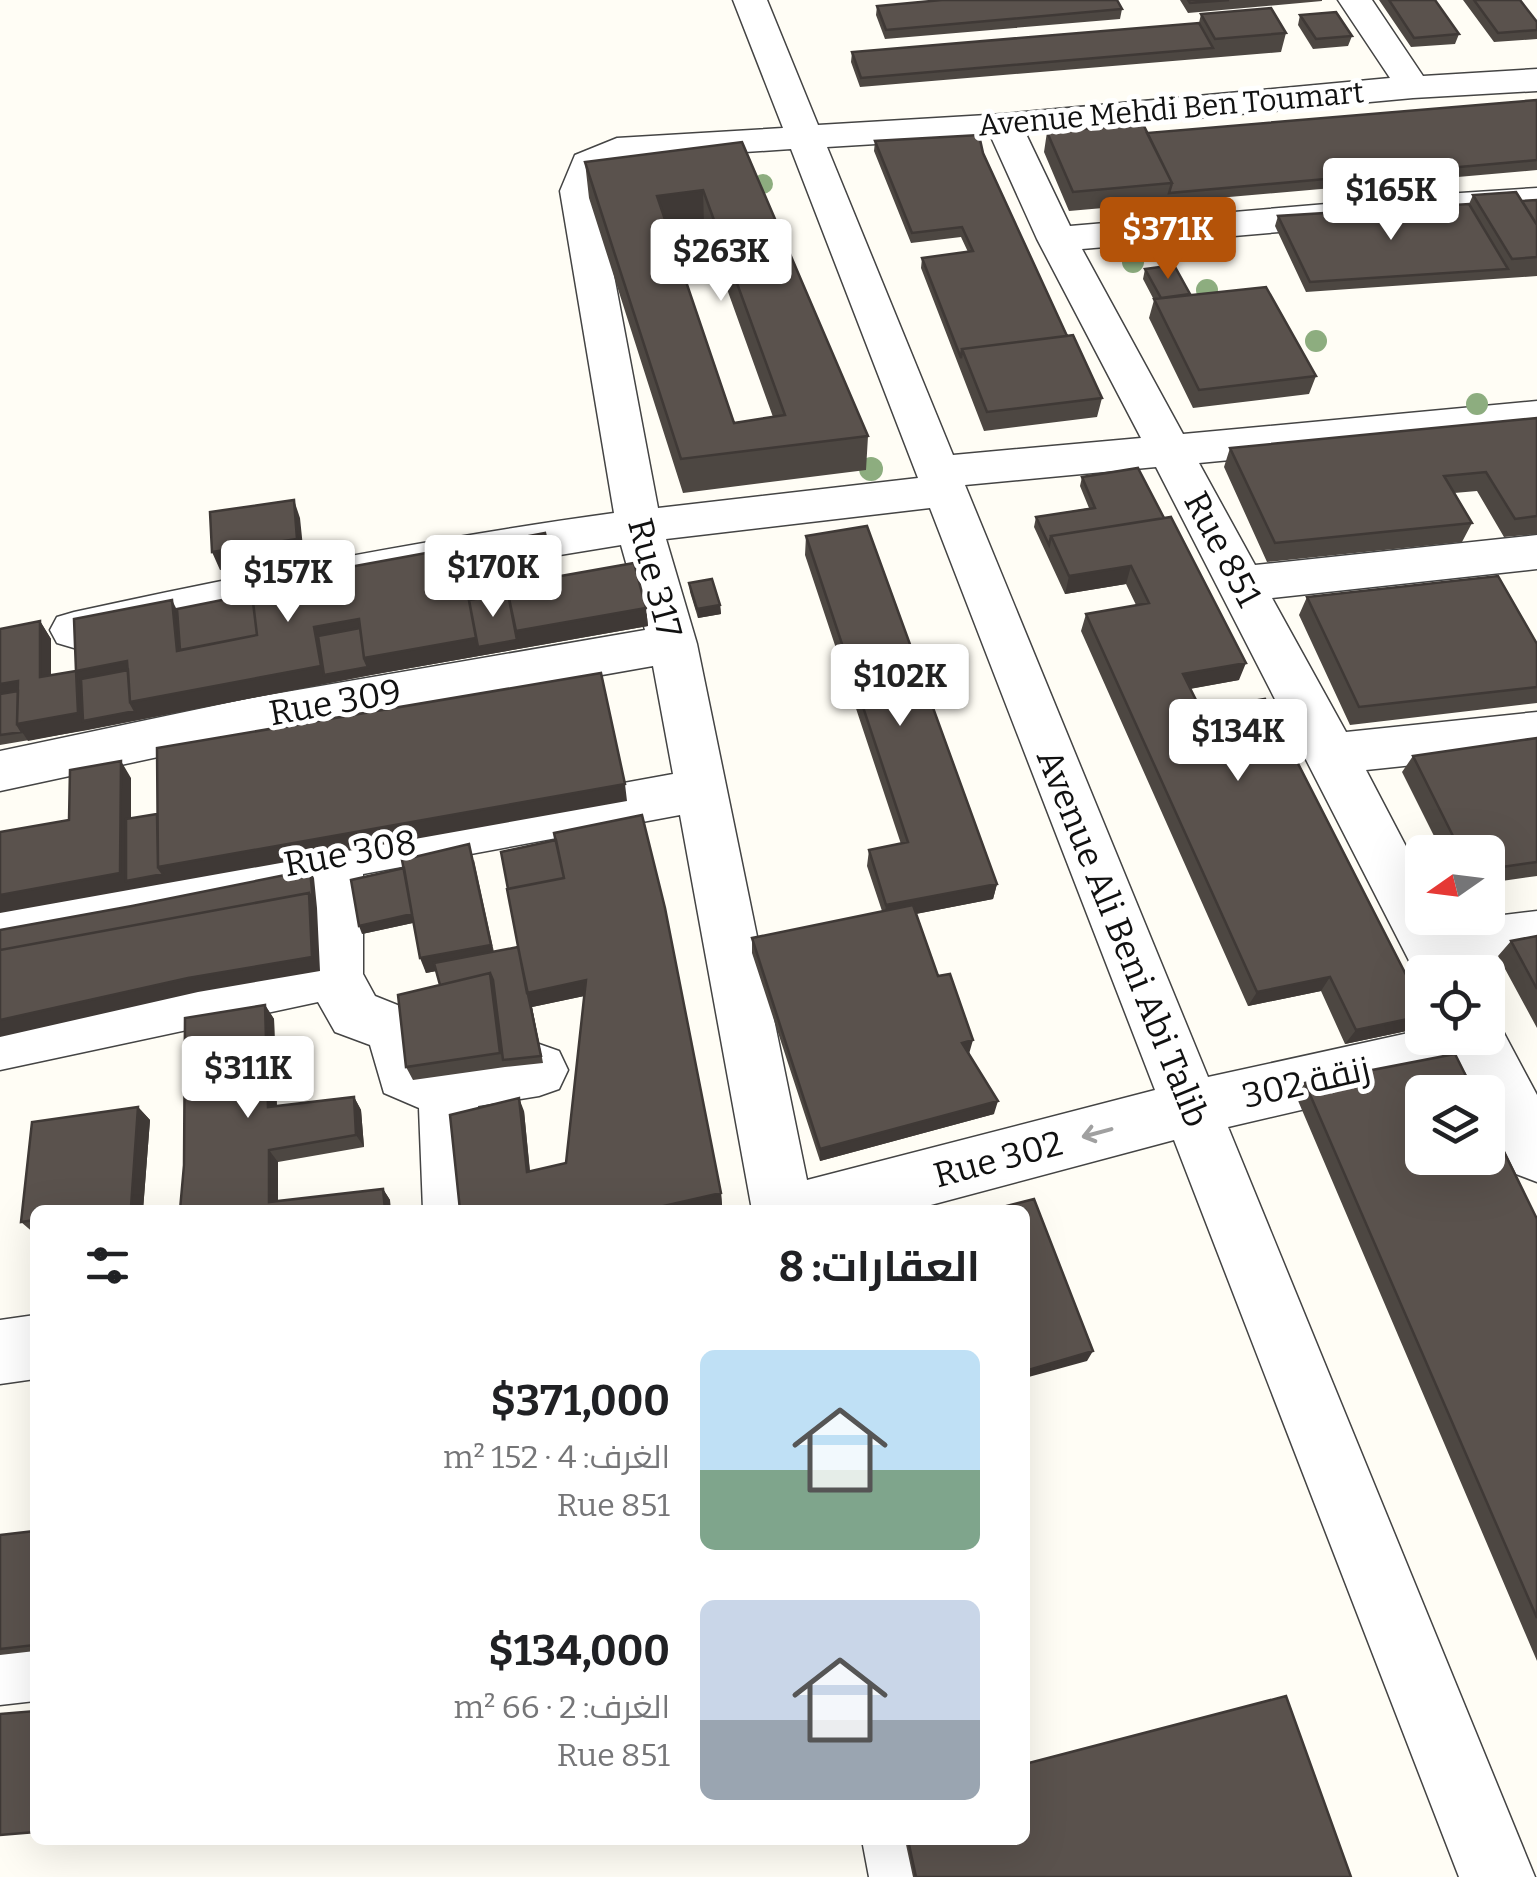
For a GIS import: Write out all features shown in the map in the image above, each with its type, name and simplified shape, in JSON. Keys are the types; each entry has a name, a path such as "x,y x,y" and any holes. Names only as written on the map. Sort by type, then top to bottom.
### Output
{"street":[{"path":"1355,0 1413,87"},
{"name":"Avenue Ali Beni Abi Talib","path":"763,1 805,139 1496,1877"},
{"name":"Avenue Mehdi Ben Toumart","path":"805,139 1004,126 1413,87 1537,80"},
{"name":"Rue 851","path":"1004,126 1057,239 1435,955"},
{"name":"Rue 317","path":"781,1205 672,644 640,526 579,191 588,163 617,149 805,139"},
{"path":"1057,239 1537,198"},
{"path":"74,630 420,560 941,481 1170,448 1537,416"},
{"path":"1241,584 1537,552"},
{"name":"Rue 309","path":"0,770 122,741 349,698 672,644"},
{"path":"1332,754 1537,732"},
{"name":"Rue 308","path":"0,919 700,790"},
{"path":"336,855 335,974 353,1012 361,1018 378,1018 396,1030 405,1074 423,1084 447,1084 539,1070"},
{"path":"1457,955 1537,934"},
{"path":"0,1044 193,1031 335,974"},
{"name":"زنقة 302","path":"1191,1108 1415,1055"},
{"path":"1487,1055 1537,1154"},
{"path":"447,1084 454,1205"},
{"name":"Rue 302","path":"823,1205 1191,1108"},
{"path":"0,1352 30,1348"},
{"path":"0,1668 30,1665"},
{"path":"901,1845 907,1877"}],"building":[{"path":"942,0 1117,0 1122,9 886,30 877,6"},
{"path":"1389,0 1435,0 1459,34 1414,38"},
{"path":"1474,0 1520,0 1537,22 1537,30 1498,33"},
{"path":"1271,8 1286,33 1215,39 1201,14"},
{"path":"1336,12 1352,36 1316,39 1300,15"},
{"path":"1199,23 1213,48 861,78 852,52"},
{"path":"1537,100 1537,160 1169,193 1172,183 1147,133"},
{"path":"1143,124 1172,183 1073,192 1047,132"},
{"path":"979,135 983,153 1067,336 962,349 961,358 922,258 973,251 962,227 912,233 875,141"},
{"path":"742,142 868,436 681,459 585,162","holes":["703,190 785,415 734,423 657,196"]},
{"path":"1516,192 1537,225 1537,257 1512,259 1473,195"},
{"path":"1537,200 1537,225 1522,201"},
{"path":"1469,204 1508,269 1310,282 1278,216"},
{"path":"1174,265 1190,294 1161,298 1145,269"},
{"path":"1266,287 1316,376 1199,390 1154,299"},
{"path":"1073,335 1102,398 987,412 962,349"},
{"path":"1537,418 1537,516 1515,519 1486,472 1444,476 1472,523 1275,543 1230,448"},
{"path":"1138,468 1164,518 1051,536 1049,545 1036,517 1095,508 1082,477"},
{"path":"294,500 297,539 212,552 210,512"},
{"path":"1171,517 1246,663 1183,674 1201,710 1265,699 1405,973 1405,1020 1356,1030 1330,977 1257,992 1086,614 1149,603 1131,566 1069,576 1051,536"},
{"path":"867,526 997,884 886,905 869,850 908,842 806,536"},
{"path":"545,533 555,577 634,563 646,608 516,631 497,542"},
{"path":"459,547 476,638 364,658 359,619 314,627 321,666 130,702 127,661 76,671 74,619 172,600 177,651 257,635 251,585"},
{"path":"1498,576 1537,644 1537,687 1359,707 1307,597"},
{"path":"712,579 720,605 697,609 689,583"},
{"path":"252,594 257,635 180,650 177,609"},
{"path":"508,594 517,640 478,647 469,600"},
{"path":"40,621 40,677 76,671 78,713 17,724 18,681 0,684 0,629"},
{"path":"360,628 368,667 324,675 318,636"},
{"path":"128,670 130,702 135,711 83,721 81,679"},
{"path":"601,673 625,784 158,867 157,748"},
{"path":"18,691 17,724 22,732 0,735 0,694"},
{"path":"1537,738 1537,862 1505,867 1505,835 1452,835 1413,756"},
{"path":"121,761 120,873 0,895 0,832 69,820 70,770"},
{"path":"157,814 158,867 163,874 126,881 126,819"},
{"path":"642,815 665,908 721,1193 668,1205 459,1205 450,1115 519,1098 527,1172 566,1163 586,980 527,993 507,889 564,878 554,833"},
{"path":"556,840 564,878 508,889 501,852"},
{"path":"469,844 491,945 420,958 402,860"},
{"path":"404,868 412,914 359,926 351,880"},
{"path":"310,870 313,901 309,893 0,950 0,930"},
{"path":"309,893 312,957 188,978 0,1020 0,950"},
{"path":"913,905 938,976 950,974 973,1040 962,1043 998,1101 820,1149 752,938"},
{"path":"1537,936 1537,989 1511,941"},
{"path":"518,947 541,1056 503,1060 490,973 440,985 434,963"},
{"path":"490,973 500,1053 406,1067 398,995"},
{"path":"265,1005 268,1107 354,1097 356,1135 269,1150 269,1202 383,1189 385,1205 180,1205 185,1018"},
{"path":"1456,1055 1466,1075 1405,1075 1405,1175 1505,1175 1505,1154 1537,1219 1537,1618 1305,1083"},
{"path":"138,1107 131,1205 30,1205 30,1221 21,1222 32,1122"},
{"path":"1034,1199 1093,1351 1030,1370 1030,1205 1011,1205"},
{"path":"30,1532 30,1646 0,1649 0,1535"},
{"path":"1286,1696 1351,1877 916,1877 909,1845 1030,1845 1030,1763"},
{"path":"30,1711 30,1832 0,1835 0,1714"}]}
